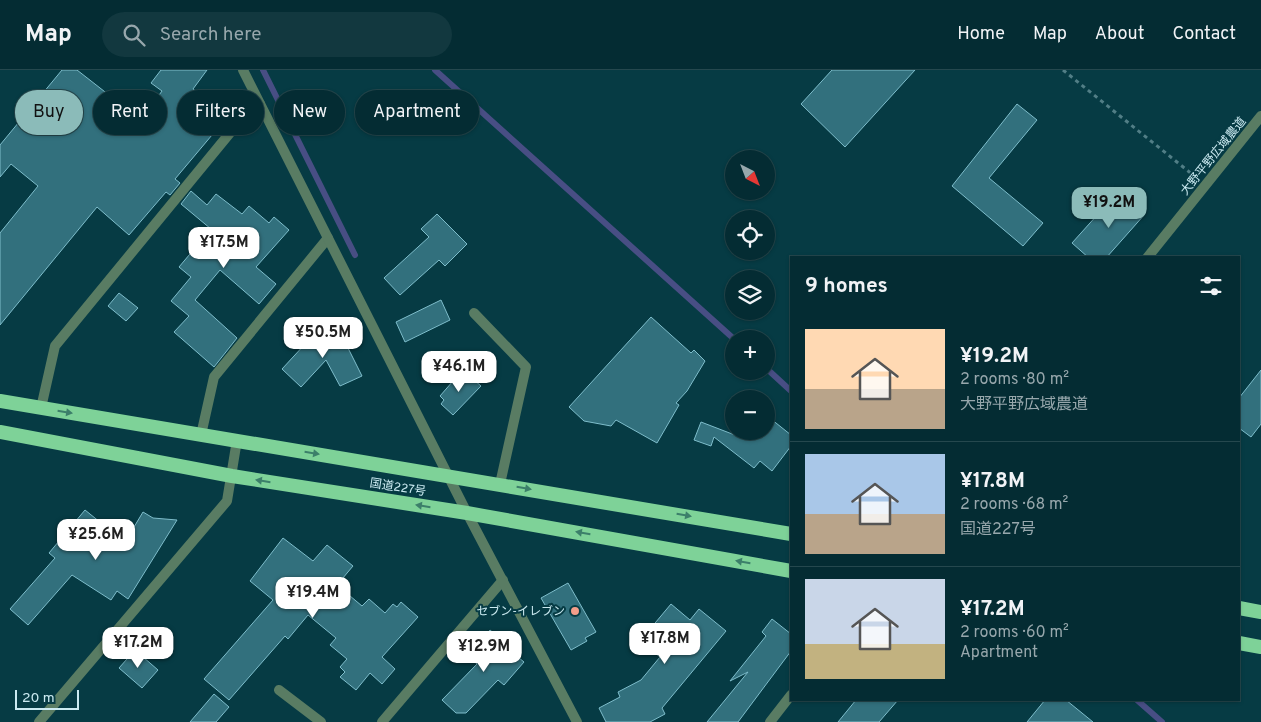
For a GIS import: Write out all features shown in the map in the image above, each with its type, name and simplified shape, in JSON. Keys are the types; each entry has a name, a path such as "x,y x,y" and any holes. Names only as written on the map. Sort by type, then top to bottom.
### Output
{"highway":[{"name":"国道227号","path":"0,402 448,475 790,534"},
{"name":"国道227号","path":"0,432 232,476 467,513 790,571"},
{"path":"1240,608 1261,612"},
{"path":"1240,643 1261,647"}],"street":[{"path":"243,70 253,90"},
{"path":"264,112 467,513 577,722"},
{"name":"大野平野広域農道","path":"1149,256 1261,116"},
{"path":"42,408 55,346 228,135"},
{"path":"201,434 214,377 328,238"},
{"path":"474,313 526,367 500,484"},
{"path":"39,722 226,501 237,440"},
{"path":"382,722 503,580"},
{"path":"279,690 321,722"},
{"path":"770,722 790,696"}],"path":[{"path":"1062,70 1205,185"}],"building":[{"path":"62,70 77,70 103,90 93,90 93,135 167,135 167,90 161,90 151,83 161,70 207,70 193,89 194,90 177,90 177,135 212,135 175,179 180,183 170,195 166,192 129,235 97,207 0,325 0,233 38,186 11,164 0,177 0,145 15,127 15,135 83,135 83,90 45,90"},
{"path":"832,70 915,70 845,147 801,104"},
{"path":"1017,104 1037,120 989,178 1043,223 1023,246 952,186"},
{"path":"191,191 207,205 216,194 242,214 249,206 269,223 274,217 289,230 256,267 276,284 259,304 220,270 195,300 237,338 214,367 174,332 189,316 171,301 191,277 179,267 211,229 181,204"},
{"path":"1123,194 1145,214 1108,256 1087,256 1072,243 1099,213 1103,217"},
{"path":"437,214 467,244 445,266 439,260 400,295 384,278 429,237 421,229"},
{"path":"119,293 138,308 126,321 108,306"},
{"path":"441,300 450,320 405,342 396,322"},
{"path":"651,317 691,353 694,350 705,361 687,391 676,403 679,405 657,443 616,420 611,426 584,421 569,407"},
{"path":"328,327 346,343 341,348 347,346 362,376 340,386 326,360 301,387 282,369 318,330 321,334"},
{"path":"1261,370 1261,424 1251,437 1240,429 1240,397"},
{"path":"466,373 481,386 453,415 441,404 444,400 440,396 453,381 456,384"},
{"path":"701,422 725,431 725,440 775,440 775,422 790,434 790,447 772,471 760,461 754,468 714,437 711,446 694,440"},
{"path":"85,510 121,539 127,529 131,532 143,512 153,518 177,520 128,599 117,591 111,600 72,575 28,625 10,609 55,558 49,553"},
{"path":"283,538 313,561 327,545 353,566 337,585 362,606 369,599 385,613 393,604 397,607 401,602 418,617 382,657 395,669 382,684 370,673 356,690 340,677 345,672 340,667 347,659 330,645 336,638 308,615 288,639 285,636 229,700 204,679 273,600 250,581"},
{"path":"568,583 596,632 585,638 587,641 571,650 541,598"},
{"path":"671,604 690,620 699,609 726,631 662,708 665,714 650,722 606,722 599,708 620,697 618,692 641,680 660,657 640,641"},
{"path":"772,619 790,633 790,652 738,722 707,722 748,672 730,681 766,636 762,632"},
{"path":"490,630 524,662 504,685 498,680 466,713 456,713 442,700 477,664 468,656"},
{"path":"135,650 158,670 142,688 119,668"},
{"path":"214,694 229,707 216,722 190,722"},
{"path":"855,701 897,701 879,722 838,722"},
{"path":"1044,701 1067,701 1093,722 1027,722"}],"waterway":[{"path":"263,70 355,255"},
{"path":"435,70 725,331"},
{"path":"775,376 790,390"},
{"path":"1138,701 1162,722"}],"place":[{"name":"セブン-イレブン","path":"575,611"}]}
